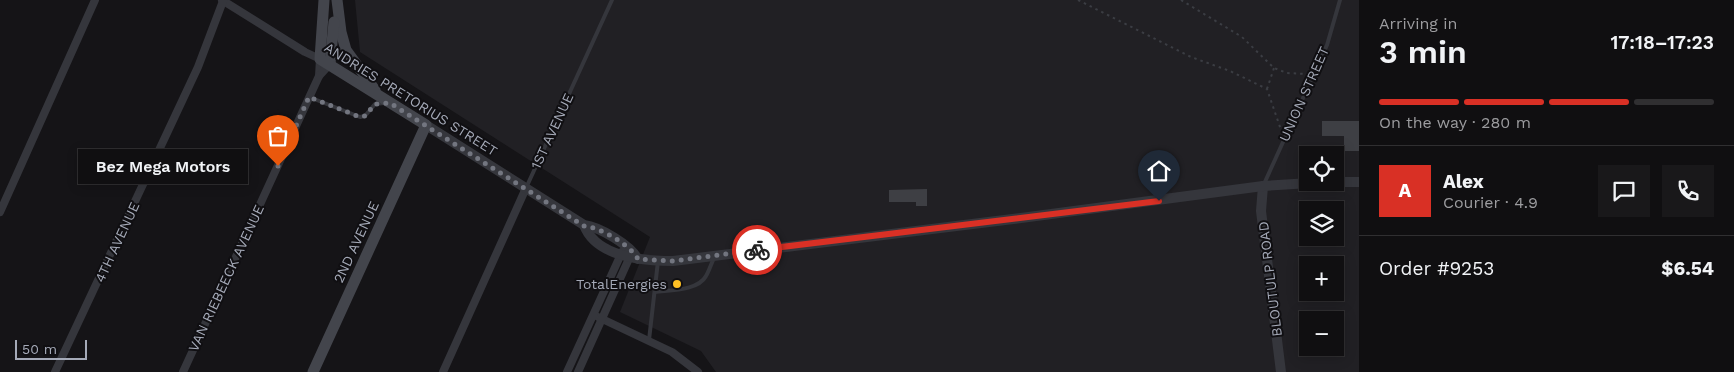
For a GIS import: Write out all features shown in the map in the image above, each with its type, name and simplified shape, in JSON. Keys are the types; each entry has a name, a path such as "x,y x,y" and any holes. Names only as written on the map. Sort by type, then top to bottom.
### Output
{"main road":[{"path":"324,0 325,61"},
{"path":"325,61 333,42 336,0"},
{"path":"336,0 340,32 346,50 378,95"},
{"name":"ANDRIES PRETORIUS STREET","path":"325,61 426,125"},
{"name":"2ND AVENUE","path":"313,372 426,125"}],"street":[{"path":"0,212 95,0"},
{"name":"ANDRIES PRETORIUS STREET","path":"223,0 305,52 325,61"},
{"name":"4TH AVENUE","path":"55,372 198,66 223,0"},
{"name":"VAN RIEBEECK AVENUE","path":"183,372 325,61"},
{"name":"ANDRIES PRETORIUS STREET","path":"426,125 584,226 593,226 629,253"},
{"path":"1344,182 1359,182"},
{"path":"629,253 658,261 714,256 1048,215 1263,186 1299,184"},
{"name":"BLOUTULP ROAD","path":"1263,186 1261,211 1281,372"},
{"name":"1ST AVENUE","path":"443,372 526,188"},
{"path":"567,372 593,314 629,253"},
{"path":"578,372 629,253"},
{"path":"593,314 649,340 682,358 698,372"}],"lane":[{"name":"1ST AVENUE","path":"526,188 612,0"},
{"name":"UNION STREET","path":"1263,186 1334,27 1340,0"},
{"path":"309,97 360,117 365,116 375,104 390,103"},
{"path":"655,292 700,283 706,277 714,256"},
{"path":"649,340 658,261"}],"path":[{"path":"1078,0 1191,57 1230,71 1266,89"},
{"path":"1181,0 1242,37 1274,68 1287,73 1314,73"},
{"path":"1274,68 1266,89 1281,130 1286,136"}],"shaded area":[{"path":"355,0 1359,0 1359,372 716,372 701,351 620,312 650,237 360,52"}],"building":[{"path":"1322,121 1359,121 1359,151 1344,151 1344,136 1322,136"},
{"path":"927,189 927,206 916,206 916,202 889,202 889,190"}],"way so far":[{"path":"278,166 309,97 360,117 365,116 375,104 390,103 584,226 593,226 633,250 638,259 673,261 757,250"}],"place":[{"name":"Bez Mega Motors","path":"278,166"},
{"name":"TotalEnergies","path":"677,284"}],"route":[{"path":"757,250 1159,201"}]}
